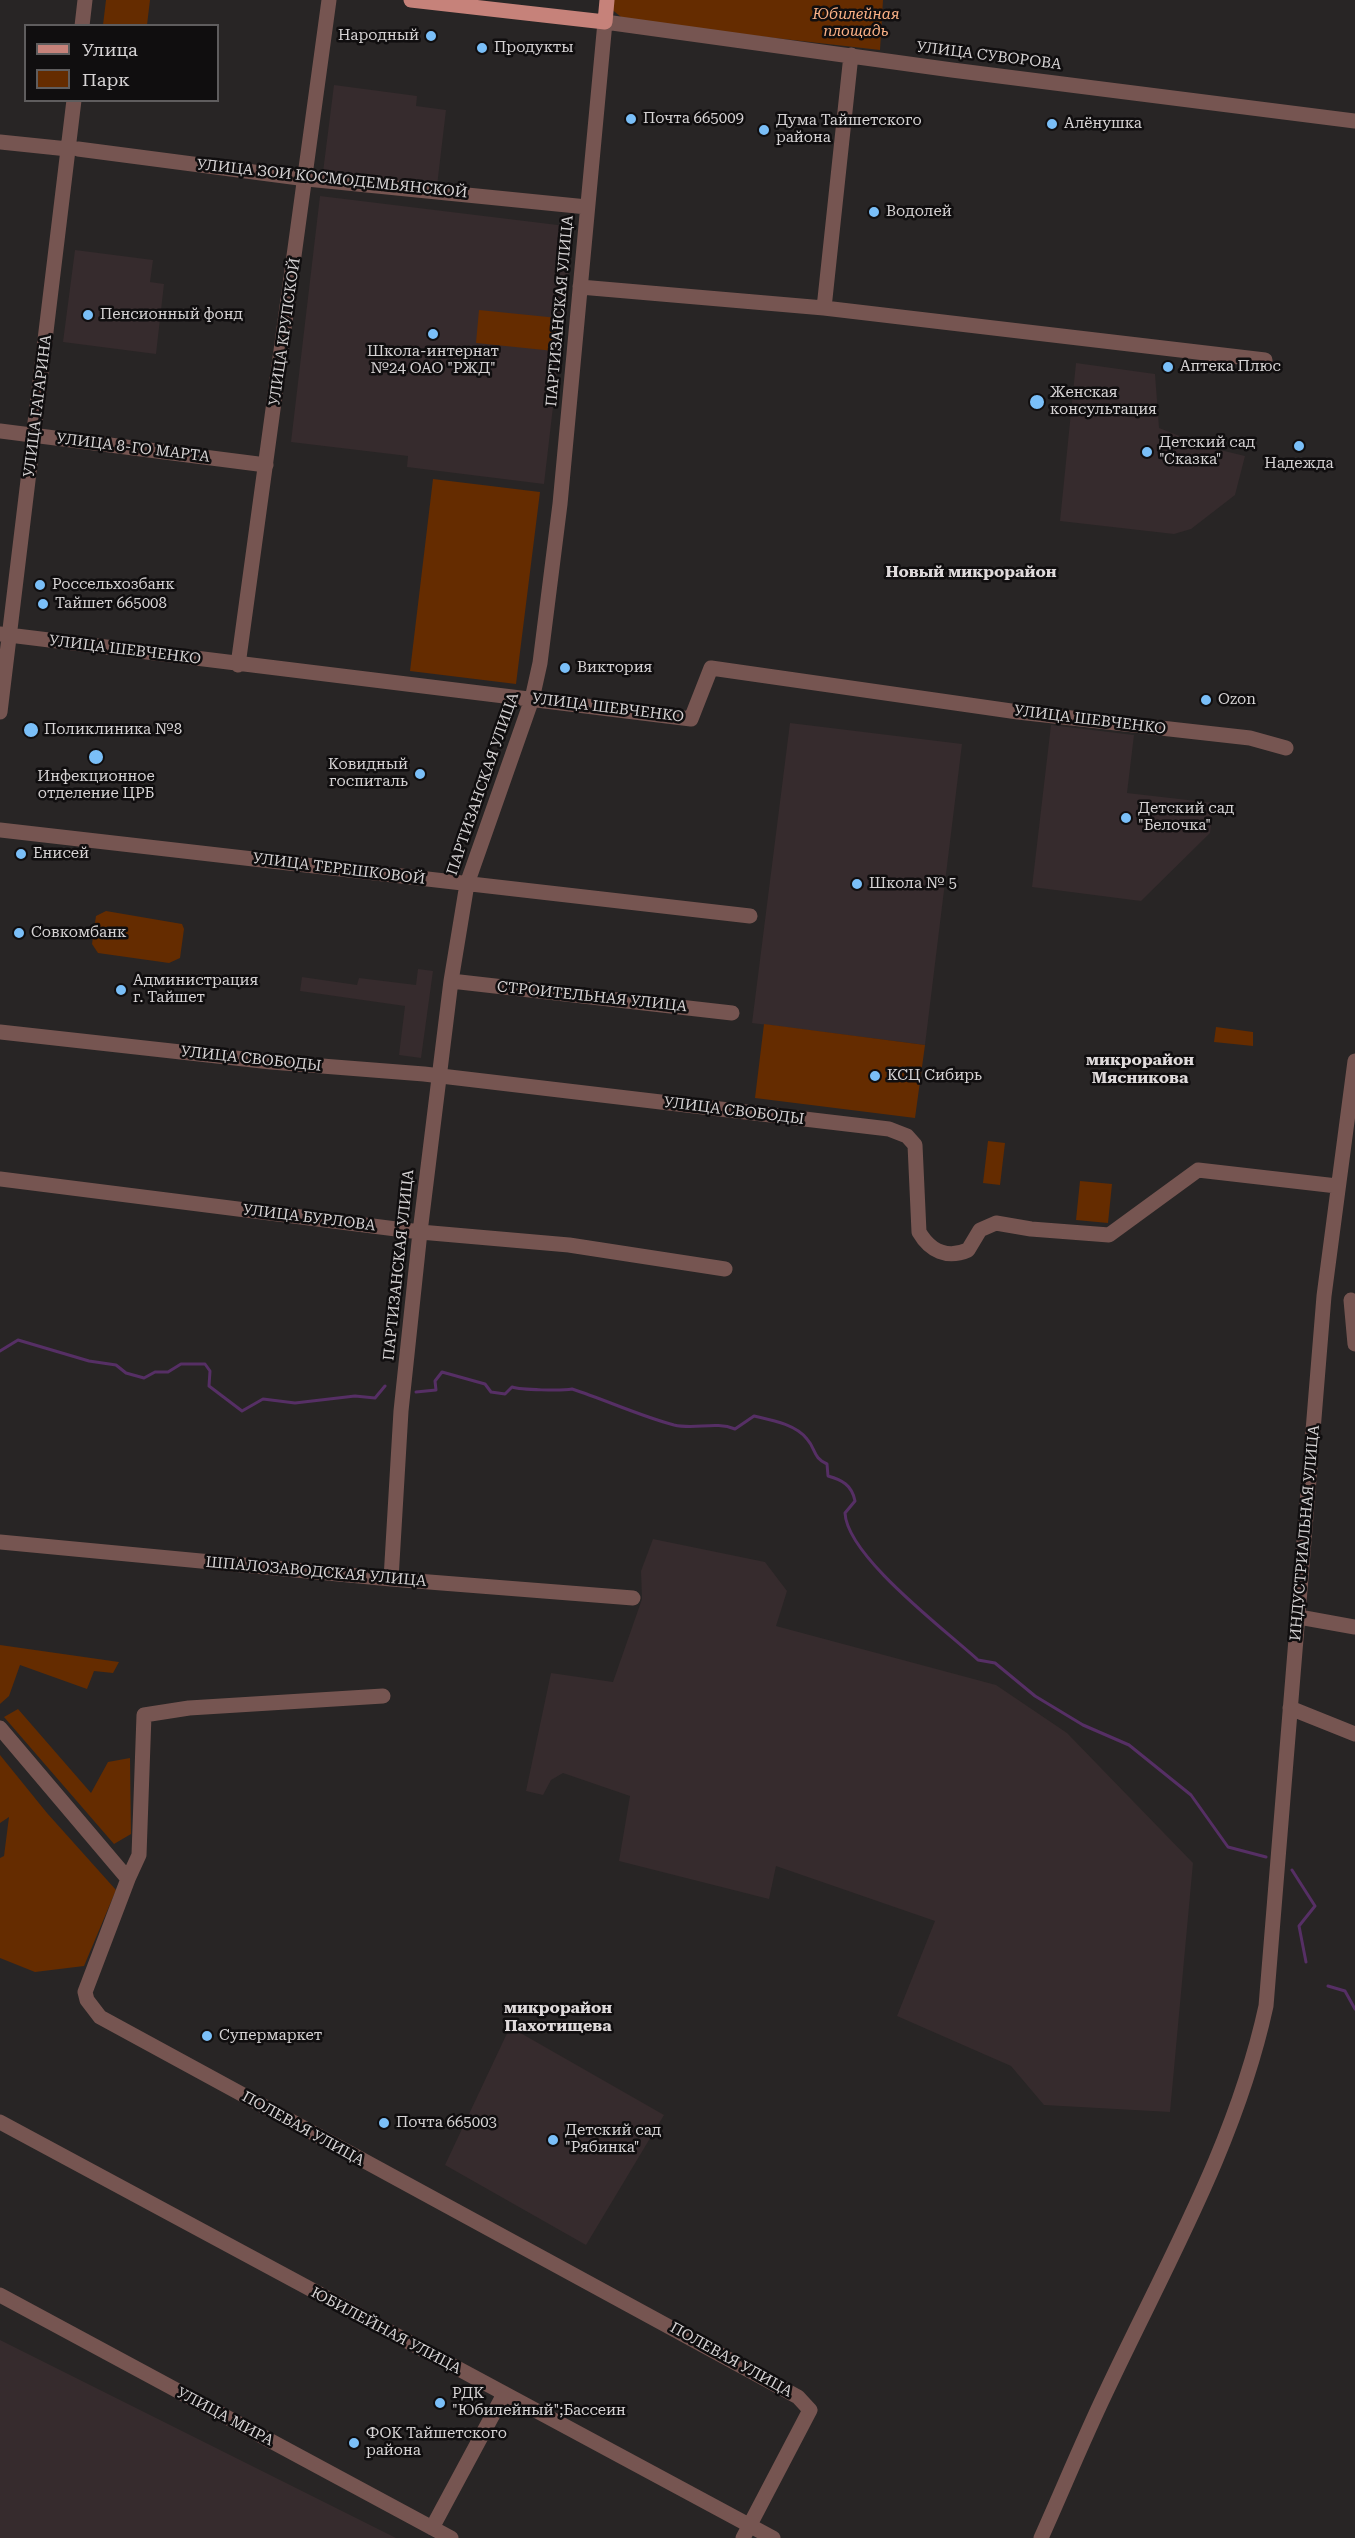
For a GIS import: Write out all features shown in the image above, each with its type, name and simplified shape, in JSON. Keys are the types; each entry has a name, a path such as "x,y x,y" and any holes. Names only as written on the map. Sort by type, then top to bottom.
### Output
{"main road":[{"name":"УЛИЦА СУВОРОВА","path":"411,0 605,22"},
{"name":"ПАРТИЗАНСКАЯ УЛИЦА","path":"605,22 607,0"}],"street":[{"path":"82,24 85,0"},
{"name":"УЛИЦА КРУПСКОЙ","path":"238,664 307,179 329,0"},
{"name":"УЛИЦА СУВОРОВА","path":"605,22 1352,122"},
{"name":"ПАРТИЗАНСКАЯ УЛИЦА","path":"391,1579 401,1411 438,1076 451,981 467,884 532,699 540,663 560,504 605,22"},
{"path":"824,308 851,55"},
{"name":"УЛИЦА ГАГАРИНА","path":"0,712 5,634 35,436 73,149 74,102"},
{"name":"УЛИЦА ЗОИ КОСМОДЕМЬЯНСКОЙ","path":"0,142 307,179 587,207"},
{"path":"580,286 824,308 1265,360"},
{"name":"УЛИЦА 8-ГО МАРТА","path":"0,431 266,465"},
{"name":"УЛИЦА ШЕВЧЕНКО","path":"5,634 691,719 711,668 1018,712 1250,738 1286,748"},
{"name":"УЛИЦА ТЕРЕШКОВОЙ","path":"0,830 750,916"},
{"name":"СТРОИТЕЛЬНАЯ УЛИЦА","path":"451,981 732,1013"},
{"name":"УЛИЦА СВОБОДЫ","path":"0,1032 271,1062 438,1076 888,1129 907,1136 915,1145 919,1232 924,1241 938,1253 953,1255 968,1250 980,1230 996,1223 1031,1229 1108,1235 1198,1170 1337,1186"},
{"name":"ИНДУСТРИАЛЬНАЯ УЛИЦА","path":"1041,2538 1106,2392 1199,2202 1240,2100 1255,2056 1266,2006 1324,1296 1355,1061"},
{"name":"УЛИЦА БУРЛОВА","path":"0,1179 420,1232 569,1245 725,1269"},
{"path":"1324,1296 1353,1296 1355,1344"},
{"name":"ШПАЛОЗАВОДСКАЯ УЛИЦА","path":"0,1542 391,1579 633,1598"},
{"path":"1299,1617 1355,1627"},
{"path":"0,1728 128,1879 139,1855 144,1714 189,1707 383,1696"},
{"path":"1290,1708 1355,1734"},
{"name":"ПОЛЕВАЯ УЛИЦА","path":"128,1879 85,1992 87,2000 100,2017 798,2397 810,2410 747,2532"},
{"name":"ЮБИЛЕЙНАЯ УЛИЦА","path":"0,2122 504,2394 747,2532 773,2538"},
{"name":"УЛИЦА МИРА","path":"0,2295 451,2538"},
{"path":"432,2528 504,2394"}],"shaded area":[{"path":"334,85 417,96 416,106 446,110 437,186 323,172"},
{"name":"Школа-интернат №24 ОАО \"РЖД\"","path":"320,196 574,227 544,484 407,467 408,456 291,442"},
{"path":"75,250 153,260 150,282 164,284 156,354 63,342"},
{"name":"Детский сад \"Сказка\"","path":"1076,363 1155,374 1159,428 1208,447 1245,456 1235,495 1191,529 1174,534 1060,521"},
{"name":"Школа № 5","path":"790,723 962,744 925,1045 752,1023"},
{"name":"Детский сад \"Белочка\"","path":"1051,725 1134,735 1127,793 1214,803 1210,833 1141,901 1032,887"},
{"path":"418,969 433,971 421,1058 399,1055 405,1006 300,991 302,977 357,985 359,978 416,985"},
{"path":"653,1539 765,1562 787,1591 776,1626 996,1685 1067,1733 1193,1863 1170,2112 1044,2105 1011,2066 897,2016 935,1921 776,1866 769,1899 619,1861 630,1796 563,1773 551,1780 543,1795 526,1791 551,1673 613,1682 642,1599 641,1571"},
{"name":"Детский сад \"Рябинка\"","path":"510,2027 664,2115 586,2245 445,2165"},
{"path":"0,2340 396,2538 0,2538"}],"green space":[{"path":"106,0 150,0 147,24 103,24"},
{"name":"Юбилейная площадь","path":"611,0 883,0 880,50 626,21 610,8"},
{"path":"479,310 558,318 554,351 476,343"},
{"path":"433,479 540,492 516,684 410,671"},
{"path":"106,911 182,924 184,929 180,958 169,963 98,953 92,944 96,916"},
{"path":"764,1024 925,1045 915,1118 755,1098"},
{"path":"1216,1027 1253,1032 1253,1046 1214,1042"},
{"path":"988,1141 1005,1143 1000,1185 983,1183"},
{"path":"1080,1181 1112,1184 1108,1223 1076,1220"},
{"path":"0,1645 119,1662 113,1673 94,1671 87,1689 20,1665 9,1696 0,1704"},
{"path":"18,1709 91,1793 108,1762 130,1758 131,1834 114,1844 4,1717"},
{"path":"0,1755 47,1813 116,1890 84,1966 35,1972 0,1958 0,1858 4,1856 9,1817 0,1823"}],"waterway":[{"path":"0,1351 18,1340 89,1361 116,1365 126,1373 144,1378 155,1372 168,1372 181,1364 205,1364 210,1371 209,1386 242,1411 263,1399 295,1403 355,1396 375,1398 385,1386"},
{"path":"416,1392 436,1390 435,1381 442,1372 485,1384 491,1392 505,1394 512,1387 542,1390 572,1389 674,1425 720,1426 735,1429 754,1416 782,1423 796,1430 807,1439 819,1459 827,1464 828,1476 842,1481 849,1487 855,1501 845,1513 850,1530 862,1550 879,1570 922,1611 978,1660 995,1663 1035,1696 1083,1725 1129,1745 1191,1795 1228,1847 1266,1857"},
{"path":"1292,1870 1315,1906 1299,1926 1306,1962"},
{"path":"1328,1986 1345,1991 1355,2009"}],"place":[{"name":"Народный","path":"431,36"},
{"name":"Продукты","path":"482,48"},
{"name":"Почта 665009","path":"631,119"},
{"name":"Алёнушка","path":"1052,124"},
{"name":"Дума Тайшетского района","path":"764,130"},
{"name":"Водолей","path":"874,212"},
{"name":"Пенсионный фонд","path":"88,315"},
{"name":"Школа-интернат №24 ОАО \"РЖД\"","path":"433,334"},
{"name":"Аптека Плюс","path":"1168,367"},
{"name":"Женская консультация","path":"1037,402"},
{"name":"Надежда","path":"1299,446"},
{"name":"Детский сад \"Сказка\"","path":"1147,452"},
{"name":"Россельхозбанк","path":"40,585"},
{"name":"Тайшет 665008","path":"43,604"},
{"name":"Виктория","path":"565,668"},
{"name":"Ozon","path":"1206,700"},
{"name":"Поликлиника №8","path":"31,730"},
{"name":"Инфекционное отделение ЦРБ","path":"96,757"},
{"name":"Ковидный госпиталь","path":"420,774"},
{"name":"Детский сад \"Белочка\"","path":"1126,818"},
{"name":"Енисей","path":"21,854"},
{"name":"Школа № 5","path":"857,884"},
{"name":"Совкомбанк","path":"19,933"},
{"name":"Администрация г. Тайшет","path":"121,990"},
{"name":"КСЦ Сибирь","path":"875,1076"},
{"name":"Супермаркет","path":"207,2036"},
{"name":"Почта 665003","path":"384,2123"},
{"name":"Детский сад \"Рябинка\"","path":"553,2140"},
{"name":"РДК \"Юбилейный\";Бассеин","path":"440,2403"},
{"name":"ФОК Тайшетского района","path":"354,2443"}],"district":[{"name":"Новый микрорайон","path":"971,572"},
{"name":"микрорайон Мясникова","path":"1140,1069"},
{"name":"микрорайон Пахотищева","path":"558,2017"}]}
